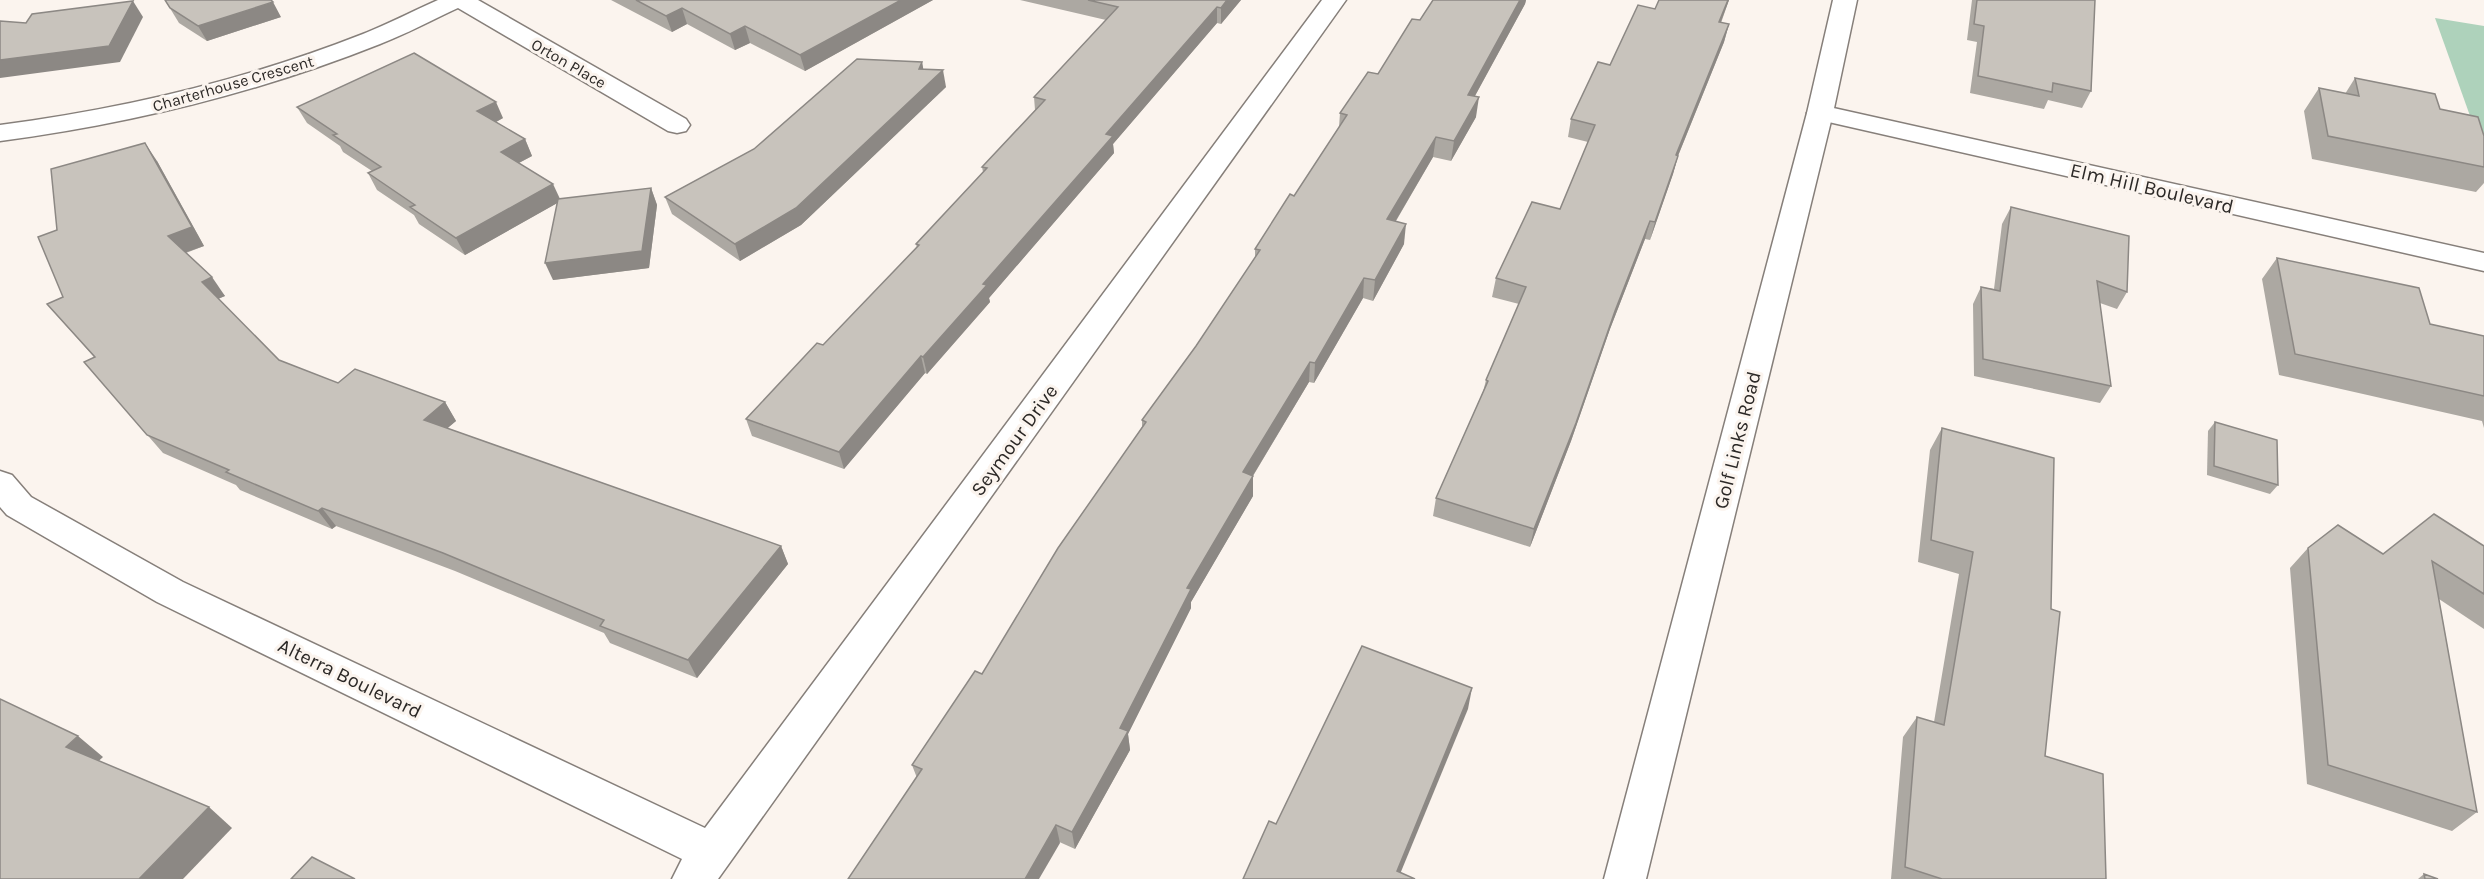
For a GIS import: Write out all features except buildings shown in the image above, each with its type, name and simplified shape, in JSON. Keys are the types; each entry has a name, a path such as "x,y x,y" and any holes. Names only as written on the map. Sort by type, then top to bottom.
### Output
{"street":[{"name":"Orton Place","path":"459,0 677,125"},
{"name":"Charterhouse Crescent","path":"0,134 69,124 181,101 285,70 372,39 459,0"},
{"name":"Seymour Drive","path":"703,866 1334,0"},
{"name":"Golf Links Road","path":"1625,879 1820,114 1845,0"},
{"name":"Elm Hill Boulevard","path":"1820,114 2484,262"},
{"name":"Alterra Boulevard","path":"0,484 19,506 170,592 703,866"}],"green space":[{"path":"2435,18 2484,26 2484,155"}]}
